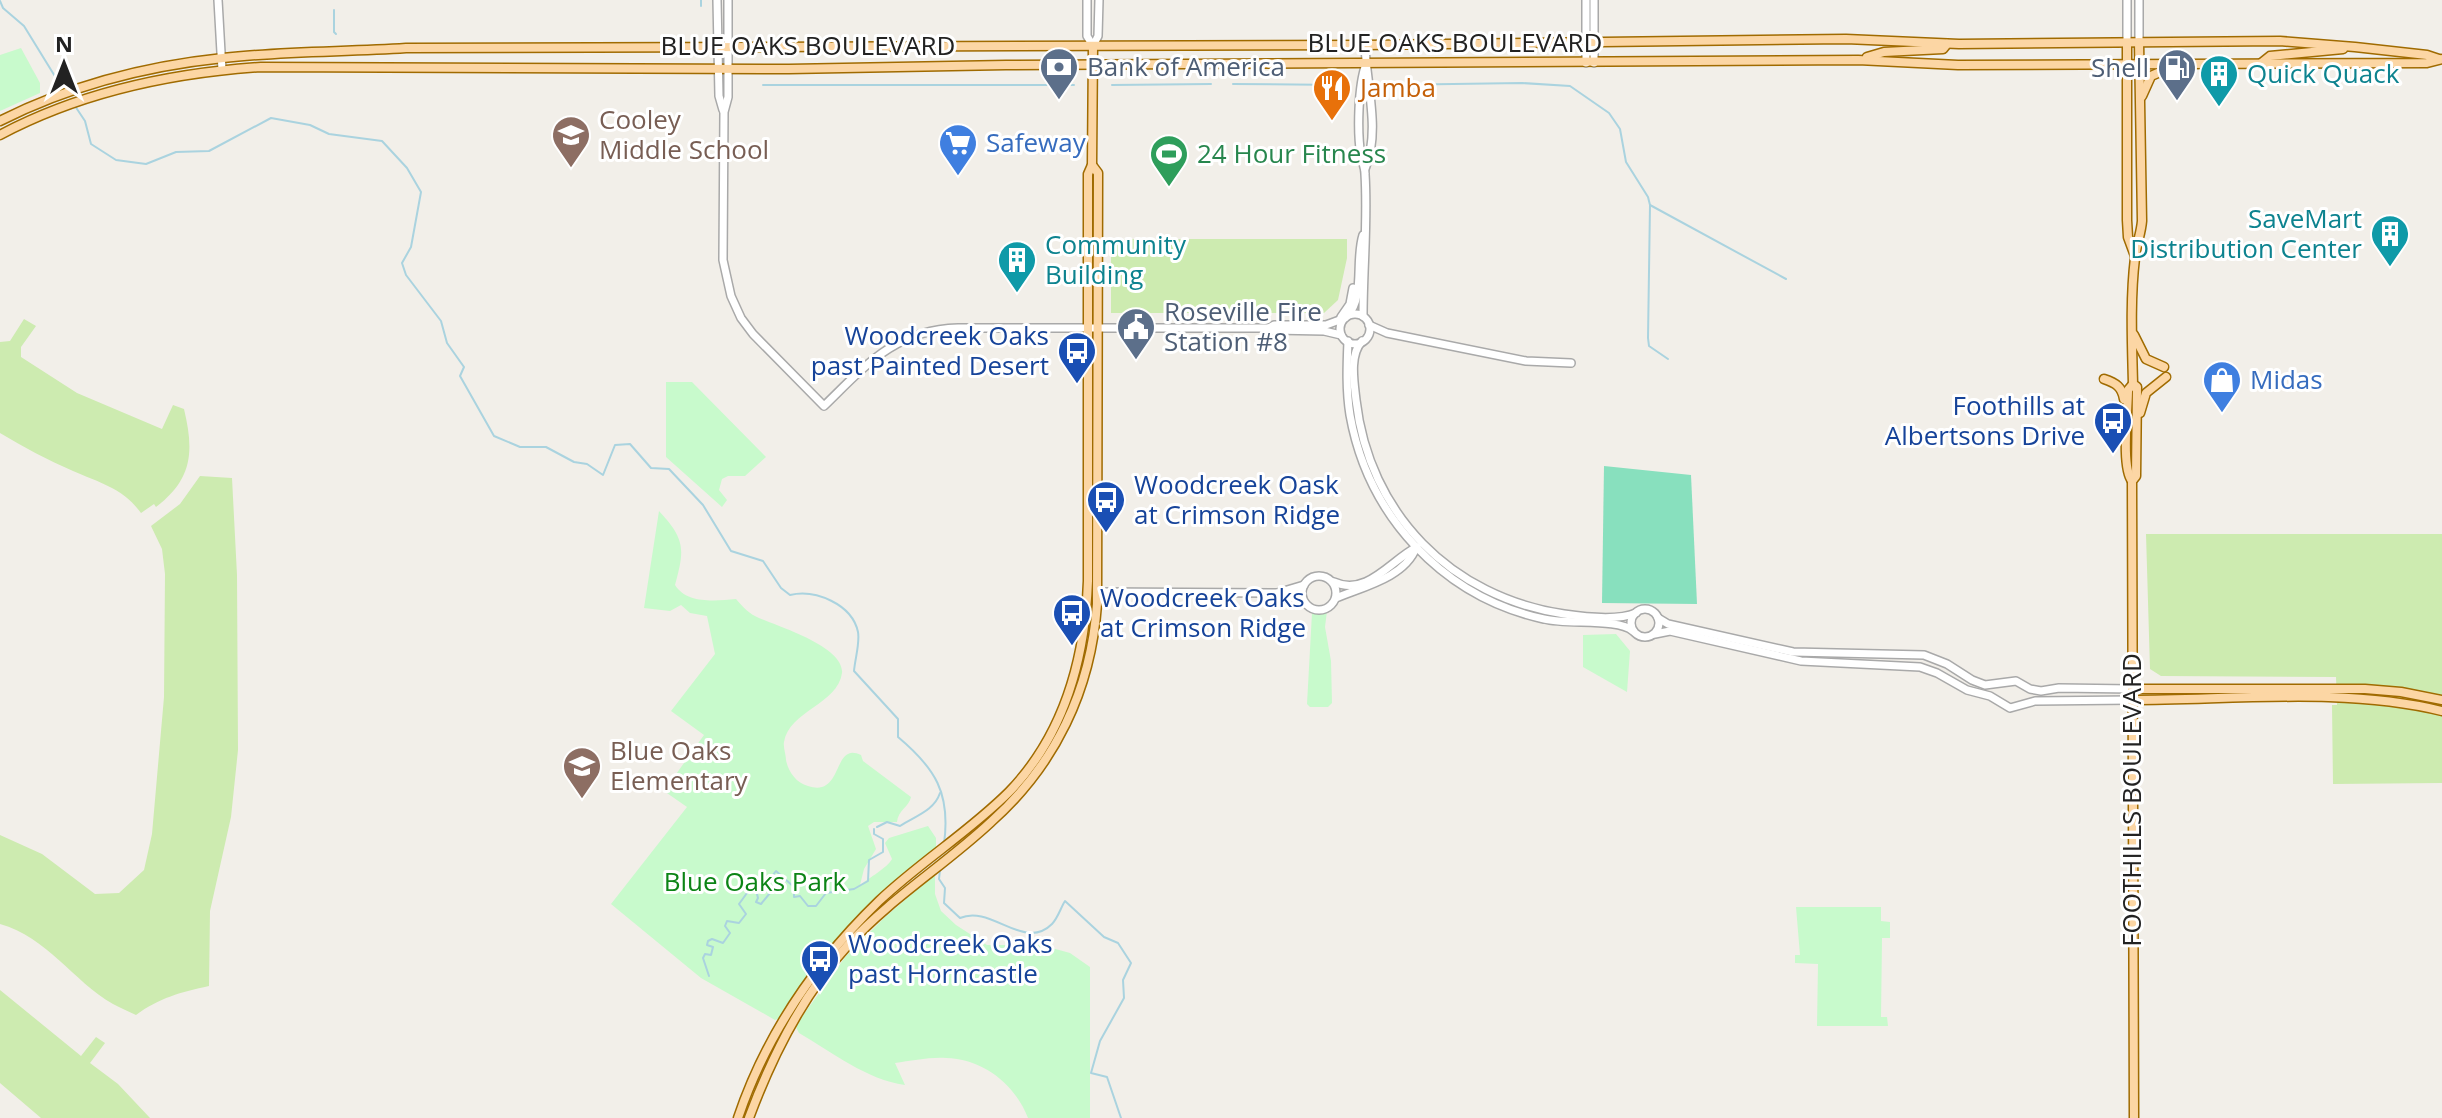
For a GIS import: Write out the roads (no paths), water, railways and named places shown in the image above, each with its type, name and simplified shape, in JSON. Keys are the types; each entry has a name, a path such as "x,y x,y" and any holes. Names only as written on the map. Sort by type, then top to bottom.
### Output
{"main road":[{"name":"BLUE OAKS BOULEVARD","path":"0,121 77,89 134,74 221,58 406,48 1365,45 1846,39 1947,44 2280,41 2427,55 2441,59"},
{"name":"FOOTHILLS BOULEVARD","path":"2134,1118 2132,481 2127,473 2127,421 2128,390 2133,384 2135,256 2142,221 2139,42"},
{"name":"FOOTHILLS BOULEVARD","path":"2127,43 2128,237 2135,256"},
{"path":"1858,60 1884,52 1943,49 1947,44"},
{"path":"749,1118 781,1045 822,978 868,924 1015,800 1037,774 1059,739 1088,669 1095,631 1092,593 1093,328 1088,174 1092,165 1093,46"},
{"path":"2260,64 2270,56 2355,47"},
{"name":"BLUE OAKS BOULEVARD","path":"0,135 58,108 128,87 222,70 297,66 367,69 723,69 1858,60 1958,65 2427,63 2441,59"},
{"path":"2139,104 2151,76 2184,63"},
{"path":"2128,192 2131,195 2132,215 2142,221"},
{"path":"2133,332 2146,359 2165,372 2146,393 2138,421"},
{"path":"2104,379 2113,382 2122,391 2127,421"},
{"name":"FOOTHILLS BOULEVARD","path":"2132,481 2136,476 2138,421 2137,387 2133,384"},
{"path":"738,1118 772,1040 822,963 882,898 1008,793 1029,767 1050,735 1076,671 1092,593"},
{"path":"2132,689 2365,689 2442,700"},
{"path":"2132,700 2401,696 2442,711"}],"street":[{"path":"218,0 222,70"},
{"path":"717,0 718,47 723,69"},
{"path":"728,0 728,47 719,96 724,112 723,260 731,296 753,334 824,406 876,356 917,334 944,329 1269,328 1324,331 1345,339 1364,340 1387,333"},
{"path":"1087,0 1087,36 1093,46"},
{"path":"1093,46 1098,36 1099,0"},
{"path":"1586,0 1590,42"},
{"path":"1590,63 1594,0"},
{"name":"FOOTHILLS BOULEVARD","path":"2127,0 2127,43"},
{"name":"FOOTHILLS BOULEVARD","path":"2139,0 2139,42"},
{"path":"1365,45 1370,79 1371,155 1365,169"},
{"path":"1366,64 1359,80 1367,246 1363,316 1369,325 1387,333 1526,361 1571,363"},
{"path":"1364,233 1359,246 1357,296 1340,329 1345,339 1348,395 1360,457 1381,501 1456,581 1512,610 1564,623 1617,623 1645,637 1670,631 1801,661 1908,665"},
{"path":"1269,328 1274,325 1326,325 1344,318 1363,316"},
{"path":"1369,325 1364,340 1355,352 1357,412 1364,443 1387,497 1419,545 1467,581 1529,607 1577,615 1624,617 1649,609 1668,624 1770,649 1820,654 1924,655 1947,664 1979,684 2016,681 2041,691 2059,688 2132,689"},
{"path":"1092,593 1277,593 1304,585 1311,578 1319,576 1344,586 1360,584 1378,575 1419,545"},
{"path":"1277,593 1304,602 1310,608 1324,610 1336,598 1381,580 1404,563 1419,545"},
{"path":"1331,581 1336,589 1336,598"},
{"path":"1304,585 1304,602"},
{"path":"1633,631 1631,621 1636,613"},
{"path":"1655,634 1658,618"},
{"path":"1844,662 1885,659 1889,655"},
{"path":"1889,655 1892,660 1937,673 1960,687 1990,696 2013,709 2035,701 2132,700"},
{"path":"2004,705 1999,693 2006,682"},
{"path":"2022,705 2027,696 2025,687"}],"waterway":[{"path":"701,0 701,6"},
{"path":"0,1 3,8 24,26 64,91"},
{"path":"334,10 336,34"},
{"path":"1384,85 1522,83 1570,86 1609,113 1620,129 1626,162 1650,205 1648,338 1649,346 1668,359"},
{"path":"1112,85 1211,84"},
{"path":"1233,84 1343,85"},
{"path":"763,85 1074,85"},
{"path":"75,106 85,121 91,144 116,160 146,164 176,152 209,151 271,118 310,125 329,134 382,141 407,168 421,192 411,247 402,263 406,275 441,321 447,343 464,367 460,376 494,436 520,447 546,447 574,462 587,464 603,475 615,445 630,444 651,468 669,469 703,505 731,551 763,561 781,588 790,595 810,594 840,606 854,622 858,632 854,671 898,719 898,737 922,760 938,783 945,810 944,844"},
{"path":"1650,205 1786,279"},
{"path":"877,827 887,822 900,826 929,809 940,793"},
{"path":"709,976 703,958 705,954 711,955 713,947 707,945 708,941 712,939 723,943 730,933 725,926 727,921 739,923 746,914 739,904 747,893 756,890 756,902 761,904 770,893 768,881 776,871 794,887 794,897 800,896 808,906 816,906 826,893 854,889 868,881 869,860 883,852 883,839 874,834 874,829"},
{"path":"940,870 939,879 945,888 944,903 960,918 972,915 984,917 1030,933 1052,924 1065,901 1104,937 1118,943 1131,963 1123,980 1124,998 1100,1041 1091,1073 1107,1077 1121,1118"}],"place":[{"name":"Bank of America","path":"1059,101"},
{"name":"Shell","path":"2177,102"},
{"name":"Quick Quack","path":"2219,108"},
{"name":"Jamba","path":"1332,122"},
{"name":"Cooley Middle School","path":"571,169"},
{"name":"Safeway","path":"958,177"},
{"name":"24 Hour Fitness","path":"1169,188"},
{"name":"SaveMart Distribution Center","path":"2390,268"},
{"name":"Community Building","path":"1017,294"},
{"name":"Roseville Fire Station #8","path":"1136,361"},
{"name":"Woodcreek Oaks past Painted Desert","path":"1077,385"},
{"name":"Midas","path":"2222,414"},
{"name":"Foothills at Albertsons Drive","path":"2113,455"},
{"name":"Woodcreek Oask at Crimson Ridge","path":"1106,534"},
{"name":"Woodcreek Oaks at Crimson Ridge","path":"1072,647"},
{"name":"Blue Oaks Elementary","path":"582,800"},
{"name":"Woodcreek Oaks past Horncastle","path":"820,993"}],"park label":[{"name":"Blue Oaks Park","path":"755,882"}]}
